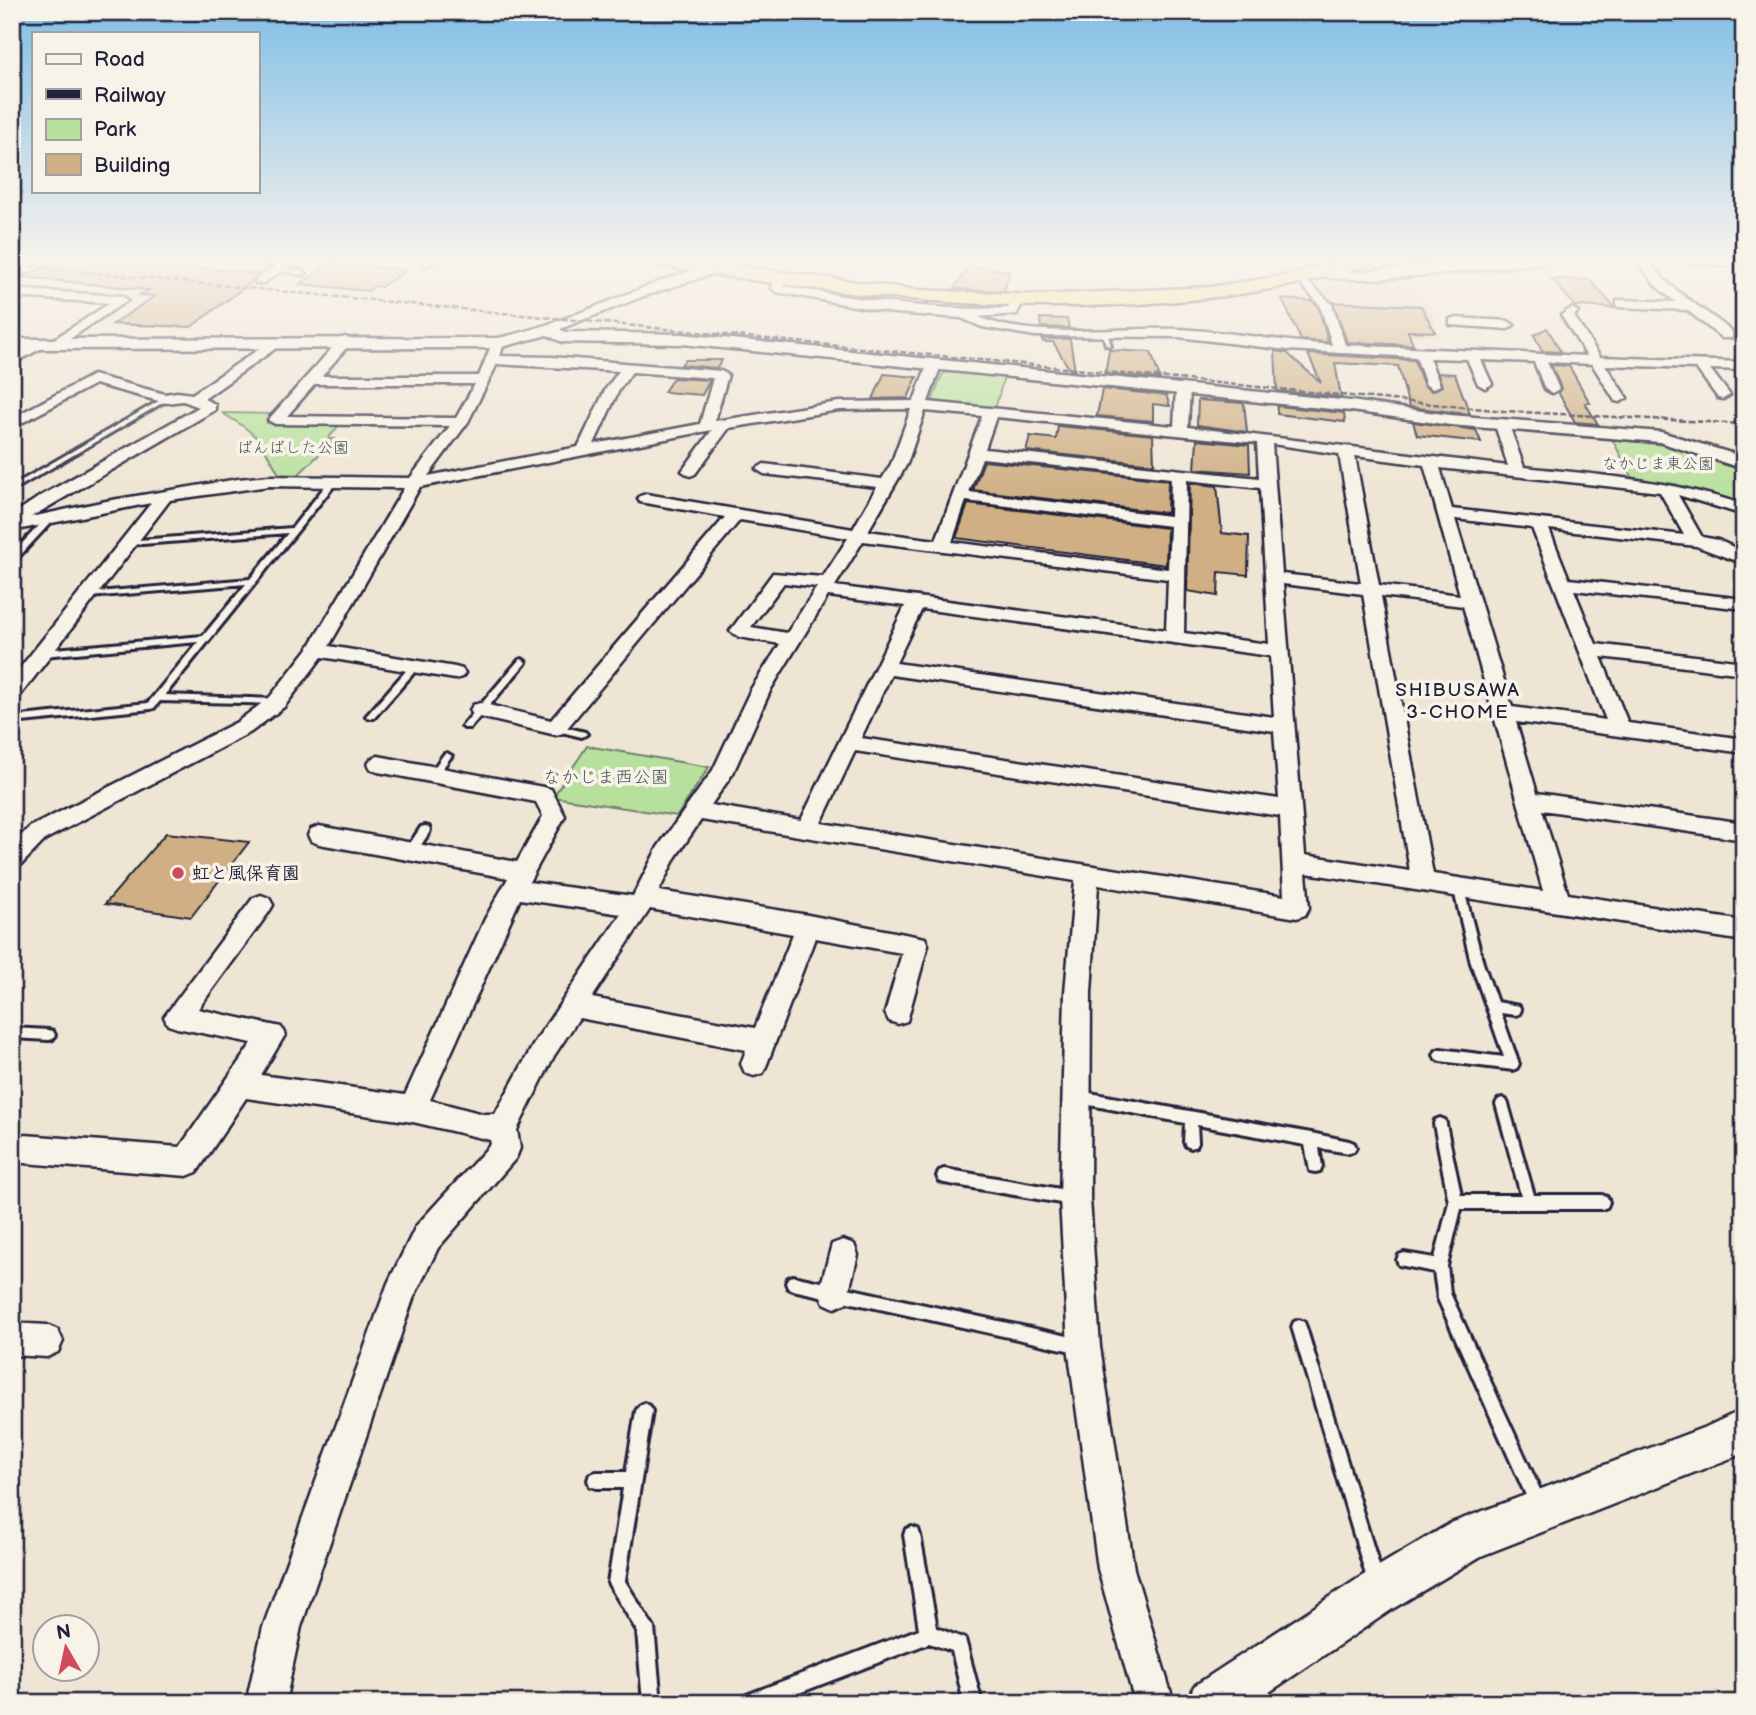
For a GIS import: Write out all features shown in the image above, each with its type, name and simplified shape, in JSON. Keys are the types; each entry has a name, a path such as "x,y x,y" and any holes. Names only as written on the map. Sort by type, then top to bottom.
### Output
{"street":[{"path":"12,360 55,339"},
{"path":"12,344 346,341 498,343 514,339"},
{"path":"682,339 1183,388 1502,425 1661,437 1744,463"},
{"path":"1222,339 1258,344 1472,355"},
{"path":"1337,339 1340,349"},
{"path":"1582,339 1620,398"},
{"path":"1472,355 1481,340 1539,359 1744,366"},
{"path":"346,341 275,420 461,422"},
{"path":"193,400 274,343"},
{"path":"12,860 38,833 244,727 277,702 317,650 414,484 461,422 484,380 498,343"},
{"path":"1421,353 1433,385"},
{"path":"1472,355 1485,384"},
{"path":"1539,359 1552,390"},
{"path":"493,360 720,375 706,427"},
{"path":"1700,364 1723,395"},
{"path":"265,1703 282,1627 399,1294 427,1237 506,1148 502,1127 512,1114 545,1048 642,902 666,853 722,773 761,689 858,535 899,464 934,365"},
{"path":"584,450 612,390 628,368"},
{"path":"12,424 93,379 166,399 177,395 210,407 45,500 12,525"},
{"path":"311,380 484,380"},
{"path":"1181,430 1183,388"},
{"path":"12,525 166,495 269,481 414,484 724,424 839,406 919,404 1264,439 1665,488 1703,496 1744,510"},
{"path":"942,546 991,412"},
{"path":"690,471 724,424"},
{"path":"1502,425 1518,472"},
{"path":"695,811 1297,908 1264,439"},
{"path":"1346,449 1423,880"},
{"path":"976,453 1267,484"},
{"path":"1430,461 1558,901"},
{"path":"764,469 887,484"},
{"path":"1175,637 1179,475"},
{"path":"1665,488 1696,541"},
{"path":"12,692 166,495"},
{"path":"960,496 1178,522"},
{"path":"646,499 858,535 1176,575"},
{"path":"1446,513 1696,541 1712,544 1744,559"},
{"path":"480,710 556,728 736,514"},
{"path":"1539,524 1619,729"},
{"path":"791,640 739,631 779,577 916,603 1278,651"},
{"path":"1273,578 1472,602"},
{"path":"1562,583 1744,604"},
{"path":"807,829 916,603"},
{"path":"1588,649 1744,668"},
{"path":"317,650 455,673"},
{"path":"885,668 1284,725"},
{"path":"1503,713 1744,746"},
{"path":"849,744 1290,809"},
{"path":"378,764 440,765 543,795 554,816 497,919 413,1110"},
{"path":"1529,800 1744,832"},
{"path":"12,834 38,833"},
{"path":"319,835 411,851 519,880 642,902 808,925 916,945 898,1013"},
{"path":"1294,862 1744,931"},
{"path":"1087,874 1078,992 1075,1199 1084,1347 1116,1569 1155,1703"},
{"path":"12,1148 187,1162 272,1035 177,1017 261,905"},
{"path":"573,1006 759,1052 808,925"},
{"path":"239,1084 413,1110 483,1127 502,1127"},
{"path":"835,1292 843,1255"},
{"path":"12,1339 47,1341"},
{"path":"1212,1703 1378,1592 1467,1539 1719,1443 1744,1430"}],"lane":[{"path":"12,489 166,399"},
{"path":"12,720 151,706 333,482"},
{"path":"12,559 50,519"},
{"path":"129,543 293,530"},
{"path":"89,595 252,581"},
{"path":"43,653 205,639"},
{"path":"467,726 522,662"},
{"path":"371,716 415,666"},
{"path":"158,698 277,702"},
{"path":"556,728 582,734"},
{"path":"411,851 425,830"},
{"path":"1440,1055 1513,1063 1477,963 1458,886"},
{"path":"1494,1007 1515,1010"},
{"path":"12,1032 49,1035"},
{"path":"1077,1097 1349,1147"},
{"path":"1502,1104 1530,1201"},
{"path":"1191,1116 1191,1142"},
{"path":"1440,1124 1456,1202 1440,1266 1443,1294 1542,1511"},
{"path":"1311,1139 1315,1166"},
{"path":"944,1177 1075,1199"},
{"path":"1456,1202 1602,1202"},
{"path":"1404,1260 1440,1266"},
{"path":"793,1283 1084,1347"},
{"path":"1299,1327 1378,1592"},
{"path":"644,1411 616,1583 645,1628 652,1703"},
{"path":"596,1479 633,1480"},
{"path":"912,1535 929,1633"},
{"path":"749,1703 929,1633 959,1645 974,1703"}],"green space":[{"path":"947,372 1004,377 995,409 934,402 942,375"},
{"name":"ばんばした公園","path":"222,413 274,414 267,423 340,424 328,439 335,439 296,477 280,476 257,438"},
{"name":"なかじま東公園","path":"1612,439 1673,446 1744,469 1744,494 1733,501 1675,484 1633,479"},
{"name":"なかじま西公園","path":"587,746 709,767 677,816 553,797"}],"building":[{"path":"1042,339 1070,339 1075,371 1070,370 1053,342 1043,342"},
{"path":"1327,339 1328,342 1301,340"},
{"path":"1346,339 1411,339 1413,345 1347,342"},
{"path":"1536,339 1553,339 1561,352 1542,351"},
{"path":"1109,350 1151,352 1160,379 1105,374"},
{"path":"1275,351 1287,353 1321,383 1308,354 1414,360 1424,386 1432,391 1442,386 1438,373 1455,374 1470,414 1409,407 1398,366 1335,363 1341,397 1277,391"},
{"path":"685,360 722,360 717,368 681,365"},
{"path":"1551,365 1569,366 1590,403 1585,403 1598,424 1575,422 1558,392 1561,388"},
{"path":"884,374 917,377 908,398 873,399"},
{"path":"673,378 710,380 702,395 664,392"},
{"path":"1102,389 1166,395 1170,406 1153,404 1153,421 1097,416"},
{"path":"1198,400 1244,403 1247,432 1197,425"},
{"path":"1277,406 1344,413 1345,422 1277,414"},
{"path":"1413,422 1476,430 1481,442 1417,435"},
{"path":"1058,426 1153,435 1154,464 1026,451 1030,436 1056,439"},
{"path":"1197,440 1249,445 1250,473 1195,469"},
{"path":"984,461 1168,480 1167,513 973,490"},
{"path":"1190,483 1217,486 1222,533 1249,536 1248,575 1219,572 1218,596 1187,591"},
{"path":"968,504 1167,528 1166,565 956,538"},
{"name":"虹と風保育園","path":"166,833 249,842 191,917 105,904"}],"railway":[{"path":"769,339 1504,411 1744,424"}],"place":[{"name":"虹と風保育園","path":"178,873"}],"district":[{"name":"SHIBUSAWA 3-CHOME","path":"1458,700"}]}
